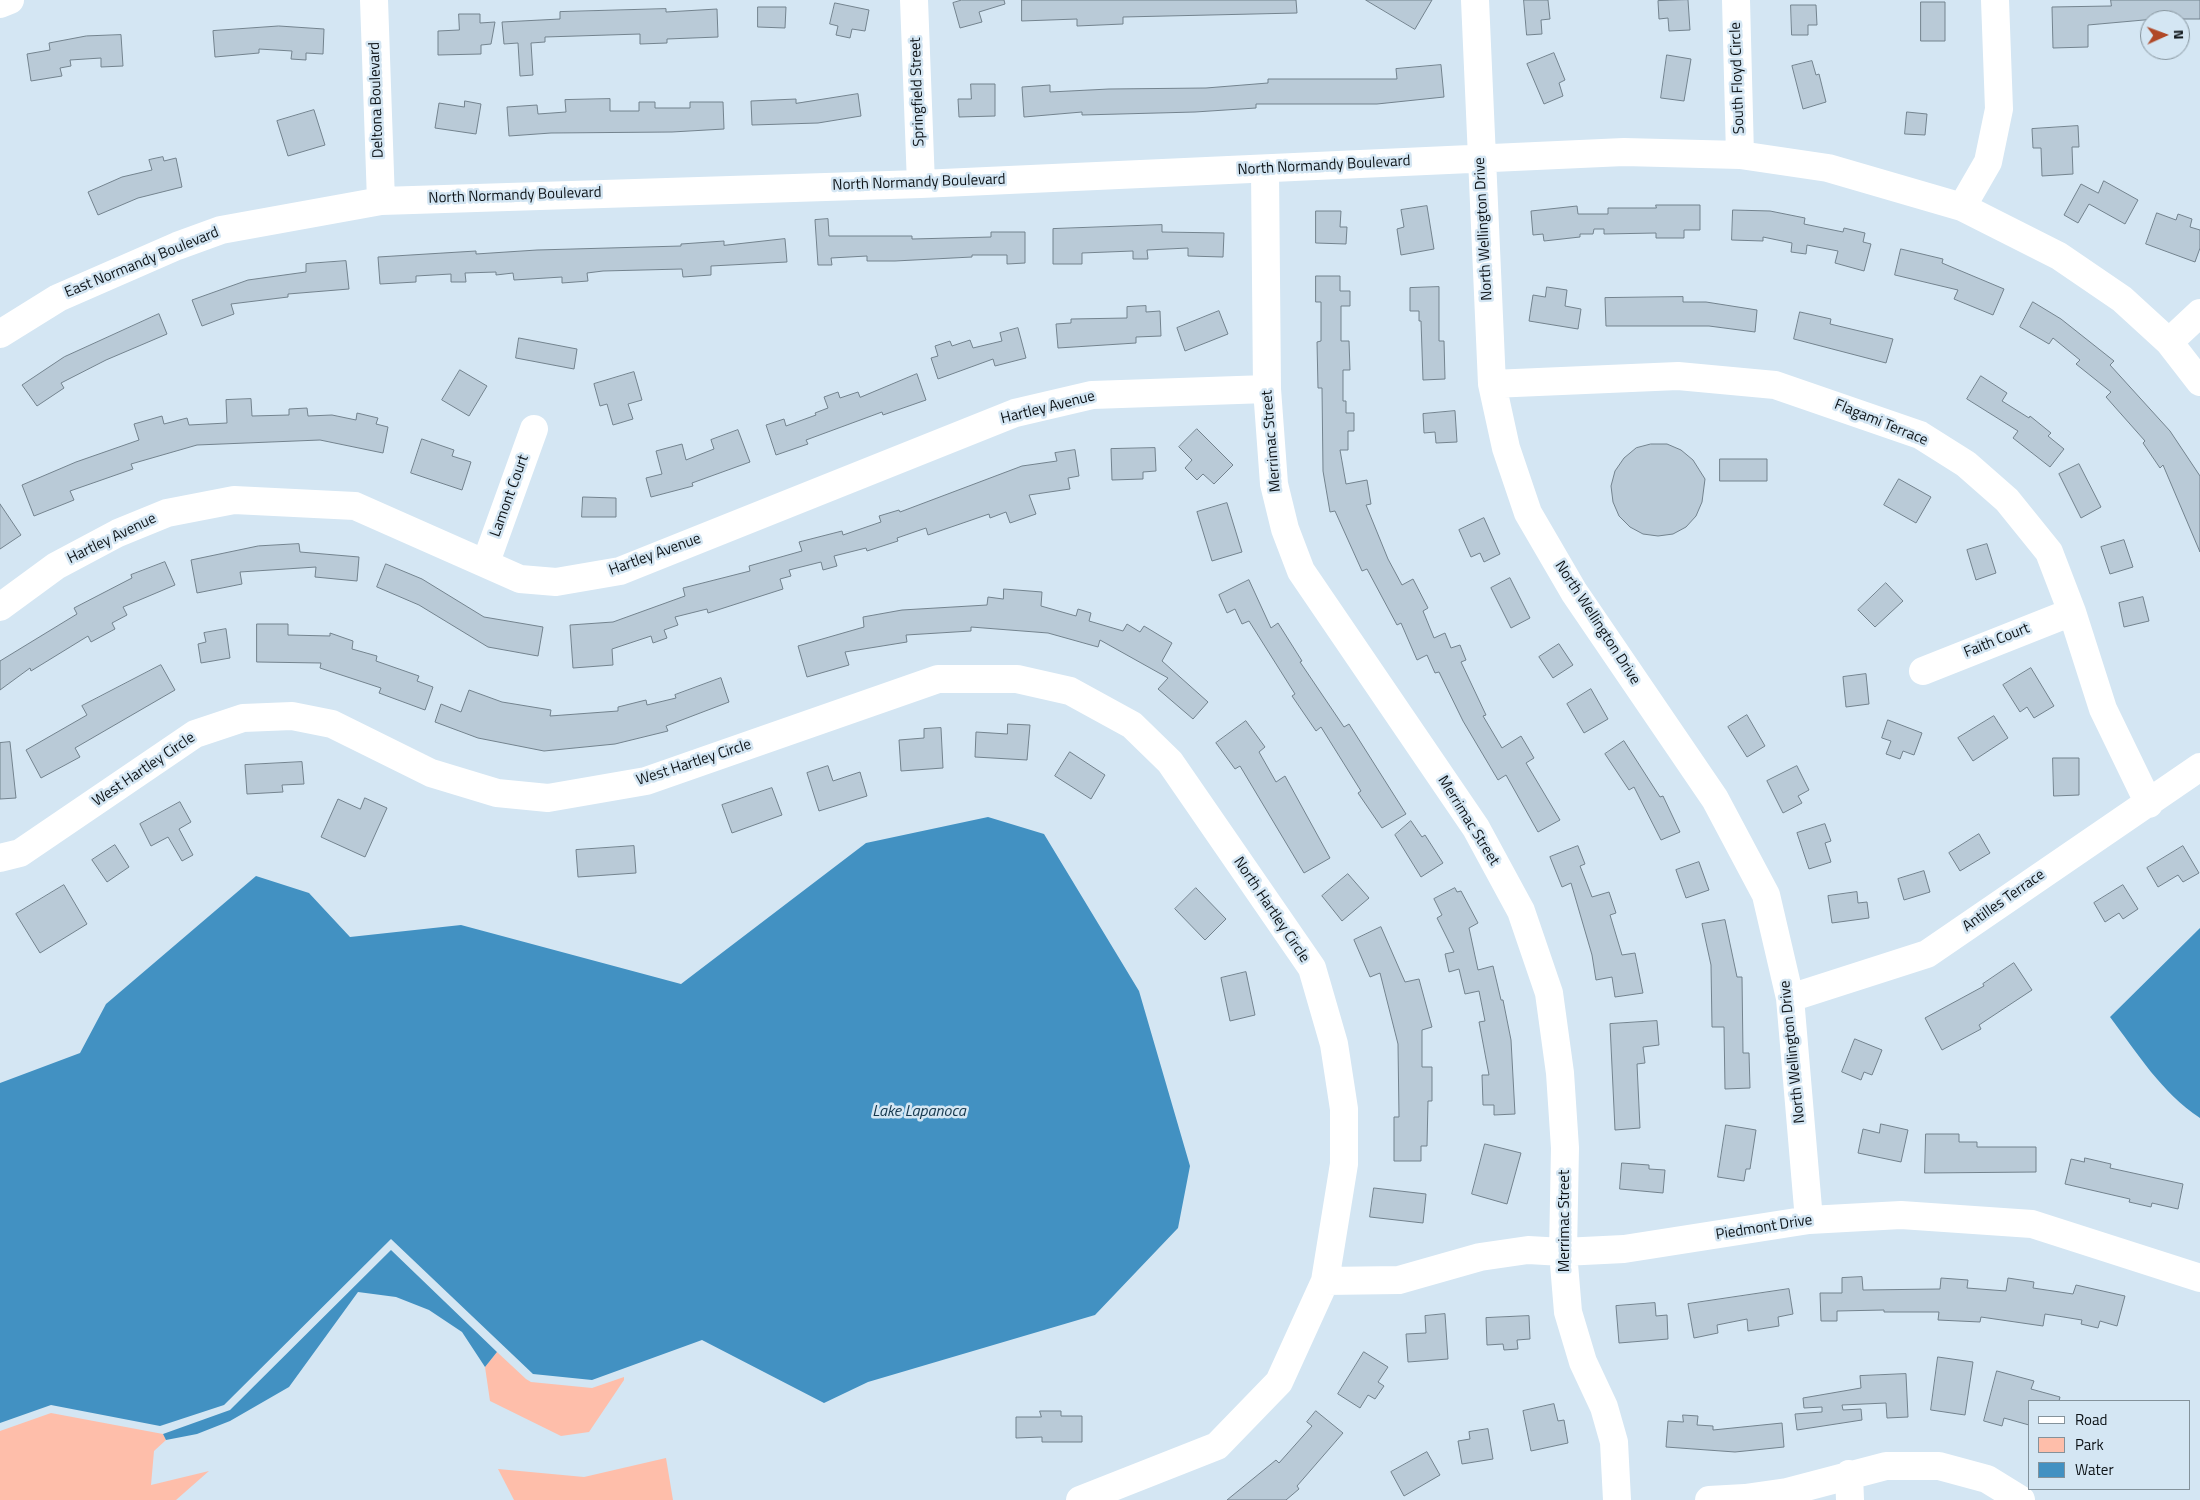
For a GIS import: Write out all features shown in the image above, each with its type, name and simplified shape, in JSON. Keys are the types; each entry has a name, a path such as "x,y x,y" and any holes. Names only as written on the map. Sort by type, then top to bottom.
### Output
{"street":[{"path":"0,4 10,0"},
{"name":"Deltona Boulevard","path":"374,0 381,200"},
{"name":"Springfield Street","path":"914,0 921,184"},
{"name":"North Wellington Drive","path":"1475,0 1480,158 1492,384 1506,448 1528,513 1574,592 1715,799 1766,895 1790,998 1810,1220"},
{"name":"South Floyd Circle","path":"1736,0 1740,155"},
{"path":"1962,207 1988,162 1999,109 1995,0"},
{"name":"North Normandy Boulevard","path":"381,200 921,184 1265,170 1624,152 1740,155 1828,168 1962,207 2059,256 2122,299 2169,342 2200,382"},
{"name":"Merrimac Street","path":"1265,170 1267,389 1274,484 1285,529 1301,571 1476,828 1521,911 1546,984 1560,1073 1565,1148 1563,1252 1568,1312 1583,1362 1604,1407 1614,1442 1617,1500"},
{"name":"East Normandy Boulevard","path":"0,334 58,298 177,246 221,230 381,200"},
{"path":"2169,342 2200,313"},
{"name":"Flagami Terrace","path":"1492,384 1678,376 1776,385 1920,435 1966,464 2007,500 2050,552 2072,612 2102,709 2149,804"},
{"name":"Hartley Avenue","path":"0,607 56,566 118,533 167,513 234,500 355,506 486,562 520,579 556,582 620,571 1015,413 1092,395 1267,389"},
{"name":"Lamont Court","path":"486,562 534,429"},
{"name":"Faith Court","path":"1923,671 2072,612"},
{"name":"West Hartley Circle","path":"0,858 20,853 195,734 243,718 292,716 332,724 431,773 497,793 548,798 646,781 938,679 1017,679 1070,691 1132,725 1170,762"},
{"name":"North Hartley Circle","path":"1080,1500 1217,1446 1279,1382 1325,1281 1344,1164 1344,1109 1334,1044 1312,968 1170,762"},
{"name":"Antilles Terrace","path":"1790,998 1927,954 2020,889 2149,804 2200,767"},
{"name":"Piedmont Drive","path":"1325,1281 1399,1280 1480,1257 1528,1250 1563,1252 1624,1249 1810,1220 1902,1215 2032,1224 2200,1278"},
{"path":"1709,1500 1849,1487 1886,1466 1938,1466 1987,1479 2021,1500"}],"green space":[{"path":"497,1352 531,1382 592,1388 624,1377 624,1380 589,1432 561,1436 490,1401 485,1367"},
{"path":"51,1413 163,1434 166,1440 154,1451 151,1485 209,1471 176,1500 0,1500 0,1431"},
{"path":"666,1458 673,1500 514,1500 498,1469 584,1477"}],"water":[{"name":"Lake Lapanoca","path":"988,817 1044,834 1139,991 1190,1166 1178,1228 1095,1315 868,1382 824,1403 702,1340 592,1380 533,1374 391,1239 224,1405 160,1426 51,1405 0,1423 0,1083 80,1053 106,1004 256,876 309,893 350,937 461,925 681,984 866,843"},
{"path":"2200,928 2200,1118 2186,1108 2162,1084 2110,1017"},
{"path":"391,1250 497,1352 485,1367 462,1332 429,1310 396,1297 358,1292 289,1387 230,1421 197,1434 166,1440 163,1434 230,1410"}],"building":[{"path":"962,0 1004,0 1005,4 979,12 982,22 960,28 953,3"},
{"path":"1022,0 1296,0 1297,13 1123,17 1123,24 1077,26 1077,19 1022,21"},
{"path":"1366,0 1432,0 1415,29"},
{"path":"1524,0 1548,0 1550,19 1541,20 1542,34 1527,35"},
{"path":"1688,0 1690,30 1669,31 1668,18 1659,19 1658,1"},
{"path":"2111,0 2200,0 2200,19 2190,19 2190,10 2140,10 2140,20 2088,25 2088,47 2053,48 2052,7 2111,6"},
{"path":"1921,2 1945,2 1945,41 1921,41"},
{"path":"835,3 869,10 865,31 852,29 850,38 836,35 838,26 830,24"},
{"path":"1791,5 1816,5 1817,25 1808,25 1808,35 1792,35"},
{"path":"758,7 786,7 785,28 758,27"},
{"path":"666,9 666,12 717,9 718,37 667,39 667,43 640,44 640,34 545,37 545,42 531,43 533,75 520,76 518,43 504,44 502,22 560,19 560,12"},
{"path":"459,14 480,14 480,23 495,22 491,44 481,45 481,54 438,55 438,31 459,30"},
{"path":"279,26 324,29 323,54 306,53 306,60 291,59 292,51 259,49 259,53 215,57 213,31"},
{"path":"121,35 123,66 101,67 101,58 70,60 71,66 60,68 62,76 31,81 27,54 50,50 49,43 86,36"},
{"path":"1554,53 1565,80 1559,83 1563,96 1544,104 1527,64"},
{"path":"1667,55 1691,59 1684,101 1661,98"},
{"path":"1812,61 1816,75 1819,74 1826,102 1803,109 1792,66"},
{"path":"1441,65 1444,97 1377,104 1256,104 1256,108 1195,112 1082,115 1082,112 1024,117 1022,87 1050,85 1050,92 1206,88 1268,83 1268,79 1397,79 1396,69"},
{"path":"971,84 995,84 995,116 959,117 958,99 971,99"},
{"path":"858,94 861,116 818,123 752,125 751,101 796,99 796,103"},
{"path":"610,99 610,111 639,111 639,102 655,102 655,108 690,108 690,102 723,102 724,129 672,132 551,133 509,136 507,107 537,105 538,114 566,112 565,100"},
{"path":"465,101 481,104 476,134 435,128 439,103 464,107"},
{"path":"314,110 325,145 288,156 277,121"},
{"path":"1907,112 1927,114 1925,135 1905,134"},
{"path":"2078,126 2079,147 2072,147 2073,174 2042,176 2041,148 2033,148 2032,129"},
{"path":"163,157 164,161 176,158 182,187 138,198 98,215 88,192 122,177 152,170 149,160"},
{"path":"2104,181 2138,200 2125,224 2089,204 2078,223 2064,215 2081,184 2098,193"},
{"path":"1656,205 1700,205 1700,230 1684,230 1684,238 1656,238 1656,233 1604,234 1604,229 1594,229 1593,234 1580,234 1580,237 1544,241 1543,234 1533,235 1531,211 1577,206 1578,214 1608,214 1608,208 1656,208"},
{"path":"1427,206 1434,249 1401,255 1397,229 1404,227 1401,210"},
{"path":"1733,210 1770,211 1805,218 1804,224 1843,232 1844,228 1865,233 1863,242 1871,244 1864,271 1835,263 1838,251 1807,245 1806,254 1791,252 1792,243 1763,237 1763,241 1732,240"},
{"path":"1316,211 1341,211 1340,227 1347,227 1346,244 1316,243"},
{"path":"2157,213 2176,220 2178,214 2192,219 2190,227 2200,230 2200,248 2195,262 2146,244"},
{"path":"828,219 829,236 912,236 912,239 991,237 991,232 1025,232 1025,263 1007,264 1007,255 972,255 972,257 895,261 867,261 867,256 831,258 832,265 818,265 815,220"},
{"path":"1162,225 1162,232 1224,233 1223,257 1188,256 1188,248 1147,250 1148,259 1133,259 1133,251 1082,253 1082,264 1053,264 1053,229"},
{"path":"785,239 787,262 711,266 711,275 683,277 682,269 603,271 587,273 588,281 562,283 562,277 514,280 513,273 496,275 496,272 465,273 466,282 451,282 451,274 416,276 416,282 380,284 378,257 476,251 476,254 537,250 681,246 681,244 724,241 724,245"},
{"path":"1901,249 1943,259 1942,263 2004,289 1993,315 1954,299 1958,290 1895,275"},
{"path":"346,261 349,289 288,294 288,297 231,304 234,314 202,326 192,300 248,280 306,272 306,264"},
{"path":"1316,276 1340,276 1340,291 1350,291 1350,306 1341,306 1341,341 1349,341 1350,370 1343,370 1343,401 1346,401 1346,413 1354,413 1354,431 1348,431 1348,450 1340,450 1346,484 1367,480 1371,504 1366,505 1388,559 1402,585 1413,579 1428,608 1423,611 1434,638 1445,633 1451,648 1460,645 1466,660 1461,662 1486,715 1483,716 1502,748 1521,736 1534,758 1526,763 1560,820 1538,832 1506,775 1498,780 1463,721 1439,672 1435,673 1427,655 1417,660 1401,623 1397,625 1367,569 1362,571 1335,511 1330,512 1323,471 1322,388 1318,388 1317,342 1321,341 1321,302 1316,302"},
{"path":"1439,287 1439,341 1444,341 1445,379 1423,380 1421,321 1419,321 1419,311 1410,311 1410,288"},
{"path":"1547,287 1567,290 1565,306 1581,309 1578,329 1529,321 1533,295 1545,297"},
{"path":"1683,297 1683,302 1706,302 1757,310 1755,332 1709,326 1606,326 1605,298"},
{"path":"2033,302 2061,319 2114,361 2110,365 2170,431 2200,476 2200,552 2163,465 2160,468 2143,443 2145,441 2106,397 2111,392 2076,364 2080,360 2053,338 2049,344 2020,327"},
{"path":"1146,306 1146,312 1160,311 1161,336 1136,337 1136,343 1058,348 1056,324 1071,323 1071,319 1127,318 1127,307"},
{"path":"1219,311 1228,334 1185,351 1177,328"},
{"path":"1800,312 1831,319 1830,324 1893,339 1886,363 1794,339"},
{"path":"159,314 167,334 106,360 61,383 64,388 37,406 22,385 64,357"},
{"path":"1018,328 1026,358 995,366 993,359 938,379 931,358 938,356 935,346 950,341 952,346 970,340 973,348 1002,341 1000,333"},
{"path":"519,338 577,349 574,369 516,358"},
{"path":"460,370 487,386 469,416 442,400"},
{"path":"634,372 642,400 628,404 633,419 613,425 607,404 600,406 594,384"},
{"path":"917,374 926,400 883,415 882,412 806,440 808,444 776,455 766,425 784,419 786,426 816,415 815,413 828,408 824,397 838,392 840,398 858,392 860,397"},
{"path":"1981,376 2007,393 2002,401 2029,418 2030,416 2051,433 2048,436 2064,449 2050,467 2013,438 2018,431 1967,399"},
{"path":"251,399 252,416 289,415 289,409 307,408 308,416 332,415 356,420 357,413 378,418 376,424 388,427 383,453 320,440 197,445 131,464 133,469 70,491 74,500 34,516 22,485 76,462 139,440 134,424 162,416 164,424 187,418 189,425 227,423 226,400"},
{"path":"1455,411 1457,442 1436,443 1435,432 1424,433 1423,414"},
{"path":"1197,429 1233,465 1214,484 1203,474 1197,480 1185,468 1192,460 1179,447"},
{"path":"738,430 750,462 692,483 693,486 651,497 646,478 662,474 656,451 682,444 686,460 714,449 711,440"},
{"path":"422,439 454,450 452,456 471,462 462,490 411,473"},
{"path":"1651,444 1667,444 1681,450 1693,460 1705,479 1702,502 1696,516 1686,527 1673,534 1658,536 1643,534 1630,527 1619,516 1613,502 1611,486 1615,471 1624,458 1636,448"},
{"path":"1155,448 1156,471 1143,472 1143,479 1112,480 1111,449"},
{"path":"1075,450 1079,476 1068,478 1070,489 1029,495 1036,514 1010,523 1006,512 990,518 989,514 928,535 926,528 897,538 898,541 867,551 866,548 834,556 837,566 823,570 821,562 789,570 791,576 780,579 783,589 708,613 707,609 675,617 678,625 664,630 667,638 653,643 651,636 612,649 613,665 573,668 570,625 613,622 685,596 683,588 750,571 749,566 802,551 799,542 842,531 843,535 881,522 879,516 899,510 900,512 1022,466 1057,461 1055,453"},
{"path":"1720,459 1767,459 1767,481 1720,481"},
{"path":"2079,464 2101,507 2081,518 2059,474"},
{"path":"1899,479 1931,497 1916,523 1884,505"},
{"path":"583,497 616,498 616,517 582,517"},
{"path":"1227,503 1242,552 1212,561 1197,512"},
{"path":"0,504 21,535 0,549"},
{"path":"1484,518 1500,554 1484,562 1480,553 1471,557 1459,530"},
{"path":"2124,540 2133,567 2110,574 2101,547"},
{"path":"299,544 300,552 359,557 357,581 315,577 316,567 240,572 242,584 197,593 191,560 258,546"},
{"path":"1987,544 1996,573 1976,580 1967,550"},
{"path":"165,562 175,585 123,607 127,615 112,623 115,629 91,642 88,636 31,671 30,668 0,690 0,661 77,614 74,608 132,578 131,575"},
{"path":"386,564 422,579 484,617 543,627 538,656 488,647 419,605 377,587"},
{"path":"1510,578 1530,618 1511,628 1491,588"},
{"path":"1249,580 1271,628 1278,623 1302,661 1300,662 1344,727 1349,724 1406,814 1382,828 1358,793 1361,791 1321,727 1316,731 1292,696 1295,694 1249,621 1242,624 1235,609 1227,613 1219,595"},
{"path":"1886,583 1903,601 1875,627 1858,610"},
{"path":"1004,589 1042,592 1041,606 1076,616 1078,609 1091,613 1089,621 1123,631 1127,624 1140,632 1144,626 1172,643 1162,661 1208,702 1193,719 1158,689 1168,678 1100,640 1098,647 1048,633 971,627 971,631 906,635 907,642 845,652 849,665 807,677 798,646 864,627 863,617 902,610 987,605 988,597 1003,599"},
{"path":"2143,597 2149,621 2124,627 2119,603"},
{"path":"257,624 288,624 288,635 330,636 330,633 353,641 352,649 377,656 376,661 419,676 417,681 433,687 425,710 379,693 381,688 320,668 321,663 257,662"},
{"path":"226,629 230,658 201,663 198,644 206,642 204,633"},
{"path":"1559,644 1573,665 1553,678 1539,657"},
{"path":"161,665 175,690 75,748 80,757 41,778 26,750 87,715 82,706"},
{"path":"2031,668 2054,706 2034,718 2027,707 2020,712 2003,685"},
{"path":"1866,674 1869,704 1846,707 1843,677"},
{"path":"721,678 729,702 666,726 668,731 615,744 544,751 478,738 435,722 441,704 461,712 469,690 502,702 551,710 550,716 618,711 618,707 646,700 647,705 676,698 675,695"},
{"path":"1591,689 1608,719 1584,733 1567,704"},
{"path":"1747,715 1765,746 1747,757 1728,727"},
{"path":"1994,716 2008,738 1973,761 1958,738"},
{"path":"1888,720 1922,733 1914,755 1903,751 1900,759 1886,754 1891,741 1882,738"},
{"path":"1246,721 1265,747 1259,752 1276,782 1285,776 1330,858 1304,873 1240,766 1235,769 1216,743"},
{"path":"1008,724 1030,725 1027,760 975,757 976,732 1007,734"},
{"path":"941,728 943,768 901,771 899,740 924,738 924,729"},
{"path":"1624,741 1660,797 1663,796 1680,832 1661,840 1634,787 1629,790 1605,754"},
{"path":"10,742 16,798 0,799 0,743"},
{"path":"1070,752 1105,775 1091,799 1055,776"},
{"path":"2053,758 2079,758 2079,795 2054,796"},
{"path":"302,762 304,784 282,785 283,792 247,794 245,765"},
{"path":"828,766 833,781 860,772 867,796 819,811 807,773"},
{"path":"1797,766 1809,790 1798,796 1802,803 1783,813 1767,781"},
{"path":"772,788 782,815 732,833 722,805"},
{"path":"365,798 387,808 365,857 321,837 338,799 360,809"},
{"path":"180,802 191,822 179,829 193,855 182,861 168,837 151,846 140,824"},
{"path":"1411,821 1422,837 1425,835 1443,863 1421,877 1395,835"},
{"path":"1825,824 1831,841 1825,843 1831,862 1809,869 1797,833"},
{"path":"1979,834 1990,853 1960,871 1949,853"},
{"path":"115,845 129,867 107,882 92,860"},
{"path":"634,846 636,873 578,877 576,850"},
{"path":"1578,846 1585,864 1580,866 1592,897 1609,892 1616,913 1610,915 1622,955 1635,953 1643,993 1615,997 1612,977 1596,980 1592,955 1571,883 1562,887 1550,857"},
{"path":"2183,846 2199,873 2183,882 2178,875 2158,887 2147,868"},
{"path":"1699,862 1709,890 1686,898 1676,870"},
{"path":"1924,871 1930,892 1904,900 1898,879"},
{"path":"1348,874 1369,898 1342,921 1322,896"},
{"path":"64,885 87,924 40,953 16,914"},
{"path":"2123,885 2138,909 2123,919 2119,913 2105,922 2094,903"},
{"path":"1196,888 1226,919 1205,940 1175,909"},
{"path":"1455,888 1457,892 1461,891 1478,923 1469,928 1478,970 1493,966 1501,1000 1503,1000 1511,1040 1515,1114 1494,1115 1494,1105 1483,1105 1482,1075 1489,1075 1479,1022 1485,1021 1479,991 1465,994 1459,969 1449,972 1445,954 1454,952 1437,918 1442,915 1434,899"},
{"path":"1857,892 1858,903 1867,902 1869,918 1832,923 1828,896"},
{"path":"1725,920 1737,977 1742,977 1743,1053 1749,1053 1750,1088 1725,1089 1724,1027 1712,1027 1711,965 1702,924"},
{"path":"1381,927 1405,982 1419,979 1432,1027 1422,1030 1422,1067 1432,1067 1432,1101 1428,1101 1427,1146 1421,1146 1421,1161 1394,1161 1394,1117 1399,1117 1398,1044 1380,973 1370,977 1354,940"},
{"path":"2014,963 2032,990 1979,1025 1981,1029 1942,1050 1925,1018 1984,986 1983,984"},
{"path":"1246,972 1255,1015 1230,1021 1221,978"},
{"path":"1657,1021 1659,1045 1643,1047 1645,1063 1637,1064 1640,1128 1615,1130 1610,1024"},
{"path":"1855,1039 1882,1050 1872,1075 1864,1072 1861,1080 1842,1072"},
{"path":"1881,1124 1908,1130 1901,1162 1858,1153 1863,1129 1879,1133"},
{"path":"1726,1125 1756,1130 1750,1169 1746,1169 1744,1181 1718,1177"},
{"path":"1926,1134 1959,1134 1959,1142 1977,1142 1977,1147 2036,1147 2036,1172 1925,1173"},
{"path":"1485,1144 1521,1153 1507,1204 1472,1194"},
{"path":"2085,1158 2111,1164 2110,1168 2183,1184 2178,1209 2152,1203 2151,1207 2129,1202 2130,1199 2065,1184 2071,1159 2084,1162"},
{"path":"1622,1163 1649,1165 1649,1169 1665,1170 1663,1193 1620,1189"},
{"path":"1374,1188 1426,1194 1423,1223 1370,1217"},
{"path":"1862,1277 1863,1290 1940,1289 1941,1278 1968,1280 1967,1288 2006,1291 2008,1278 2034,1282 2033,1288 2073,1294 2076,1285 2125,1296 2117,1326 2100,1321 2098,1328 2081,1324 2082,1320 2045,1314 2043,1326 1981,1317 1980,1322 1938,1320 1939,1312 1884,1312 1884,1310 1837,1311 1837,1321 1821,1321 1820,1293 1842,1293 1842,1278"},
{"path":"1789,1289 1793,1314 1778,1317 1779,1326 1748,1331 1747,1319 1717,1325 1718,1333 1694,1338 1688,1304"},
{"path":"1655,1303 1656,1316 1667,1315 1668,1339 1619,1343 1616,1306"},
{"path":"1445,1314 1448,1359 1408,1362 1406,1334 1426,1333 1425,1316"},
{"path":"1529,1316 1530,1339 1517,1340 1518,1349 1504,1350 1503,1344 1487,1345 1486,1318"},
{"path":"1364,1352 1388,1367 1378,1382 1384,1386 1375,1399 1368,1395 1360,1408 1338,1394"},
{"path":"1938,1357 1973,1362 1965,1415 1931,1410"},
{"path":"1997,1371 2034,1381 2031,1389 2060,1397 2059,1400 2028,1400 2028,1425 2004,1418 2002,1426 1984,1421"},
{"path":"1906,1374 1908,1417 1887,1418 1886,1403 1842,1405 1843,1410 1861,1409 1862,1420 1797,1430 1795,1414 1822,1412 1822,1407 1804,1408 1803,1398 1861,1388 1860,1376"},
{"path":"1554,1404 1558,1421 1564,1420 1568,1443 1531,1451 1523,1411"},
{"path":"1040,1411 1061,1411 1061,1416 1082,1416 1082,1442 1042,1442 1042,1437 1016,1438 1016,1417 1041,1417"},
{"path":"1316,1411 1343,1433 1297,1486 1299,1489 1286,1500 1227,1500 1276,1460 1279,1463 1312,1426 1307,1422"},
{"path":"1683,1415 1698,1416 1697,1425 1713,1426 1713,1430 1782,1423 1784,1447 1735,1452 1666,1447 1668,1421 1683,1422"},
{"path":"1488,1429 1493,1459 1462,1464 1458,1441 1470,1439 1469,1432"},
{"path":"1427,1452 1440,1475 1404,1496 1391,1472"}]}
